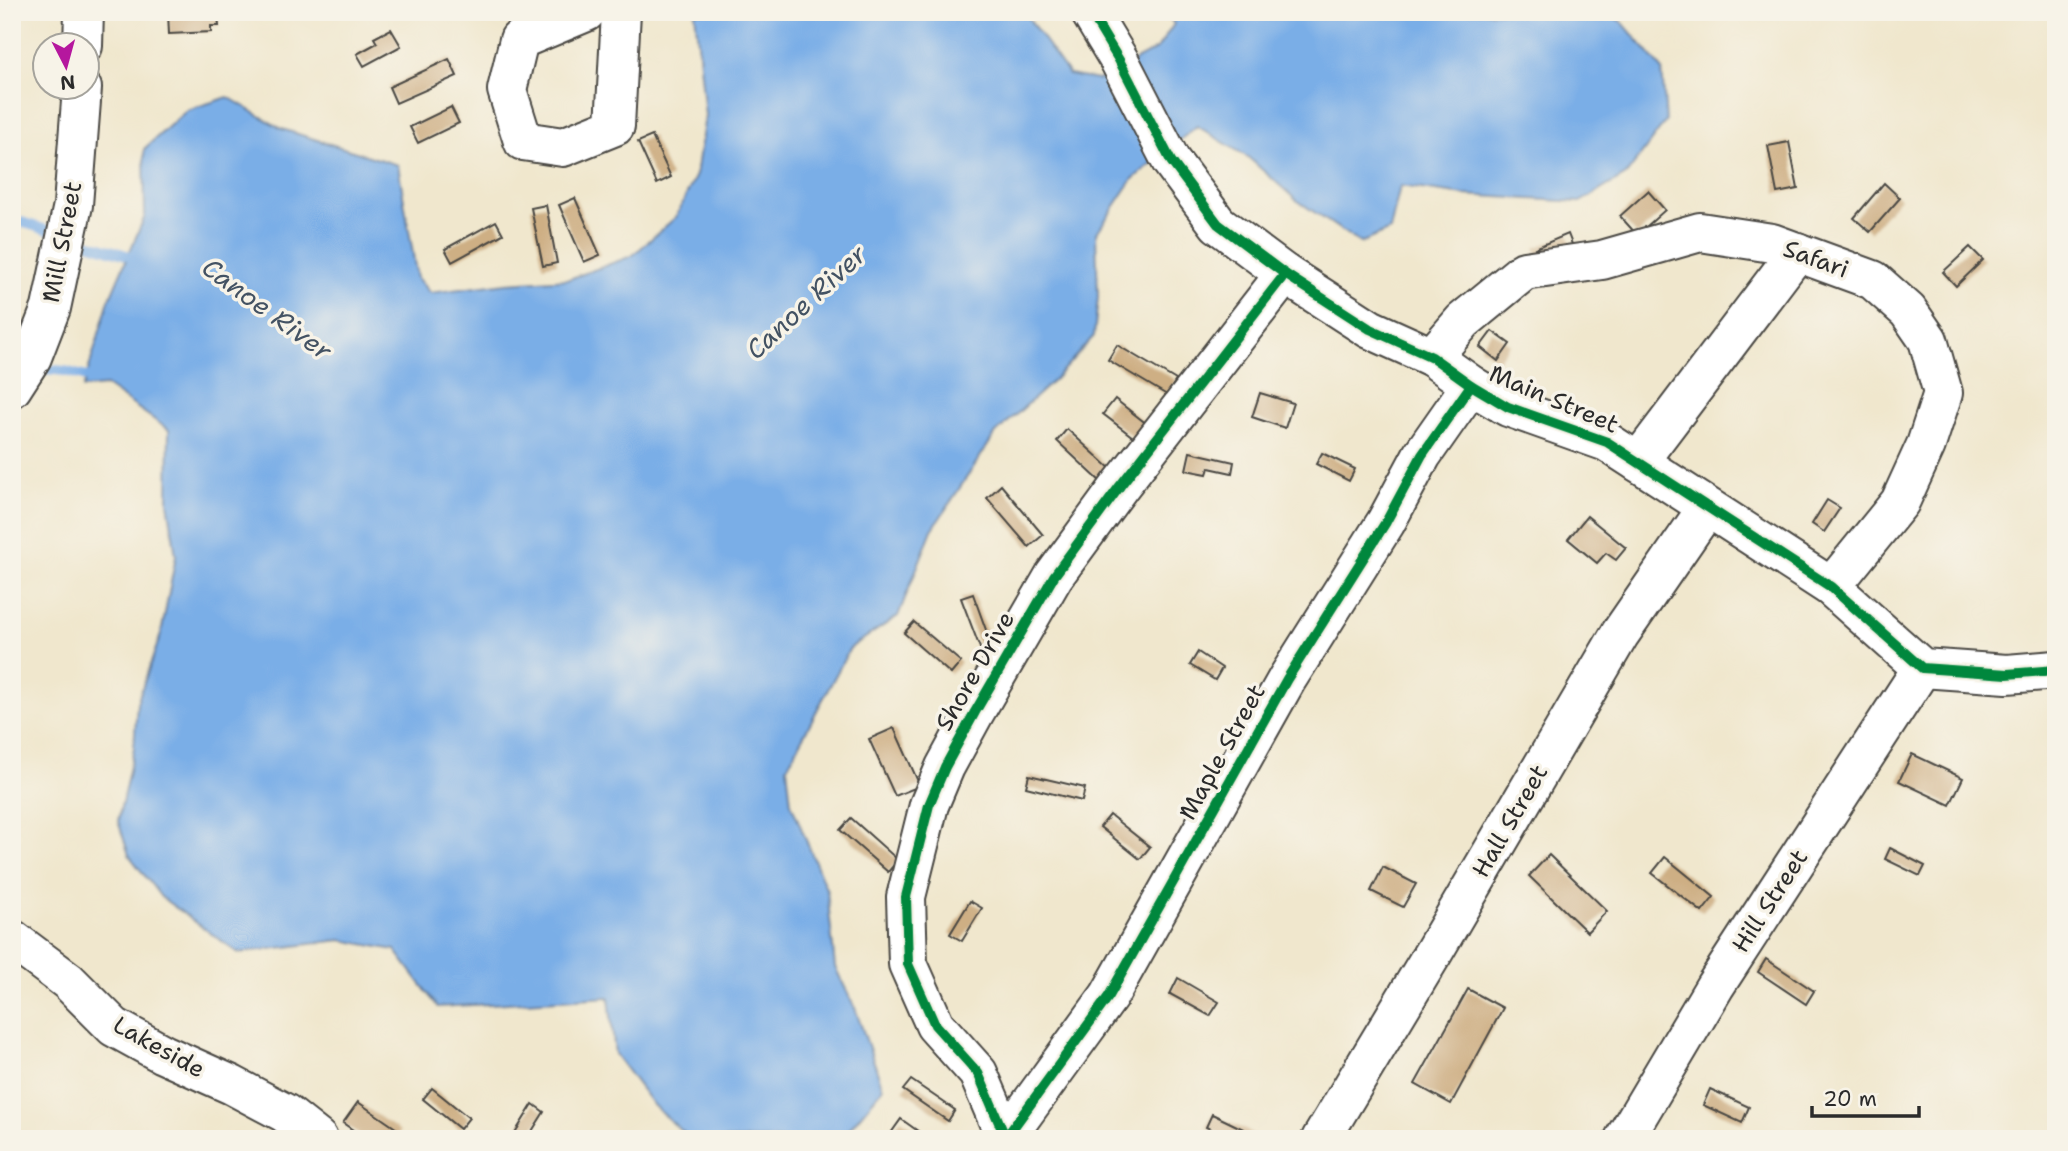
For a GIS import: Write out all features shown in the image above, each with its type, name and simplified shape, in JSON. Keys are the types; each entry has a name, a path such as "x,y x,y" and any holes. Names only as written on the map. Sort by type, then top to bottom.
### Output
{"street":[{"path":"83,32 84,12"},
{"path":"586,12 519,40 507,90 523,141 563,147 615,126 621,12"},
{"name":"Main Street","path":"1090,12 1119,60 1171,161 1218,224 1285,274 1370,329 1432,357 1508,407 1607,442 1831,587 1922,668"},
{"name":"Mill Street","path":"22,373 51,308 73,205 81,102"},
{"name":"Safari","path":"1432,357 1463,321 1524,271 1602,260 1700,232 1772,243 1873,279 1908,311 1928,340 1944,393 1926,445 1900,502 1831,587"},
{"path":"1638,462 1797,252"},
{"name":"Shore Drive","path":"1006,1138 978,1073 935,1026 908,964 906,897 929,805 950,756 1054,576 1120,486 1285,274"},
{"name":"Maple Street","path":"1006,1138 1109,996 1287,679 1385,522 1422,455 1471,385"},
{"name":"Hall Street","path":"1321,1139 1620,634 1707,508"},
{"path":"1922,668 2007,674 2056,670"},
{"name":"Hill Street","path":"1624,1139 1715,986 1922,668"},
{"name":"Lakeside","path":"12,939 68,981 114,1027 163,1054 232,1085 277,1126 318,1139"}],"water":[{"path":"695,12 1024,12 1069,75 1098,80 1157,49 1174,24 1165,12 1606,12 1623,23 1662,69 1666,121 1626,175 1580,202 1464,195 1400,186 1390,230 1360,243 1295,199 1249,158 1197,126 1133,179 1096,234 1098,297 1094,336 1055,379 996,433 932,530 898,616 850,648 787,767 791,803 827,891 835,967 855,1008 883,1088 841,1139 691,1139 654,1106 615,1054 609,997 438,1007 395,950 341,940 238,953 161,897 129,855 118,821 134,748 137,703 161,634 176,556 168,502 169,430 106,386 83,388 109,300 145,216 144,149 187,110 228,97 282,129 398,165 417,278 430,293 506,283 569,279 632,256 676,217 696,175 705,116"}],"building":[{"path":"168,12 211,12 211,17 218,17 219,26 211,26 211,32 169,34"},
{"path":"391,29 401,46 364,66 357,54 377,43 374,38"},
{"path":"449,59 457,76 396,103 389,87"},
{"path":"451,107 459,123 418,143 410,127"},
{"path":"652,136 671,177 657,184 638,142"},
{"path":"1789,142 1798,189 1777,193 1768,146"},
{"path":"1884,183 1900,198 1870,232 1854,218"},
{"path":"1648,191 1665,210 1637,235 1620,216"},
{"path":"575,198 600,255 584,262 559,205"},
{"path":"546,205 557,263 543,266 531,208"},
{"path":"496,221 503,234 452,262 445,249"},
{"path":"1568,234 1575,252 1542,266 1535,248"},
{"path":"1970,247 1983,260 1956,286 1943,272"},
{"path":"1492,331 1510,344 1498,361 1480,347"},
{"path":"1117,345 1176,380 1167,395 1108,360"},
{"path":"1260,393 1293,403 1285,428 1252,417"},
{"path":"1115,399 1148,425 1137,440 1103,414"},
{"path":"1067,429 1112,470 1101,482 1057,441"},
{"path":"1190,452 1234,462 1232,473 1209,468 1207,474 1186,470"},
{"path":"1322,453 1355,469 1349,481 1316,464"},
{"path":"1001,485 1043,535 1029,547 987,498"},
{"path":"1827,500 1840,508 1824,532 1812,524"},
{"path":"1587,516 1626,548 1616,560 1606,553 1597,563 1568,539"},
{"path":"973,594 994,652 983,656 961,598"},
{"path":"914,622 961,662 951,674 904,633"},
{"path":"1198,652 1222,668 1215,680 1190,665"},
{"path":"894,728 920,786 895,796 869,739"},
{"path":"1912,754 1963,778 1950,805 1899,781"},
{"path":"1029,775 1085,788 1082,801 1026,787"},
{"path":"1110,815 1150,847 1140,859 1100,827"},
{"path":"851,818 898,860 888,872 840,830"},
{"path":"1890,848 1925,866 1920,876 1885,859"},
{"path":"1549,855 1607,911 1587,932 1529,876"},
{"path":"1665,857 1714,897 1702,912 1652,873"},
{"path":"1383,867 1416,884 1403,907 1371,891"},
{"path":"970,901 982,908 962,941 950,934"},
{"path":"1766,959 1814,991 1806,1004 1758,972"},
{"path":"1178,978 1219,1002 1210,1016 1170,994"},
{"path":"1468,989 1503,1008 1451,1104 1415,1084"},
{"path":"911,1080 955,1110 948,1121 903,1090"},
{"path":"432,1088 469,1118 460,1129 423,1099"},
{"path":"1710,1089 1749,1107 1742,1123 1703,1105"},
{"path":"358,1102 400,1131 395,1139 366,1139 343,1123"},
{"path":"533,1104 544,1112 527,1139 511,1139"},
{"path":"1212,1114 1264,1139 1230,1139 1206,1127"},
{"path":"901,1119 929,1139 899,1139 891,1133"}],"waterway":[{"name":"Canoe River","path":"12,219 139,259"},
{"name":"Canoe River","path":"34,368 65,371 97,380"}],"cycle path":[{"path":"1090,12 1119,60 1171,161 1218,224 1285,274 1370,329 1432,357 1508,407 1607,442 1831,587 1922,668 2007,674 2056,670"},
{"path":"1006,1139 978,1073 935,1025 908,964 906,897 929,805 945,767 975,712 1054,576 1120,486 1285,274"},
{"path":"1005,1139 1109,996 1287,679 1386,522 1422,455 1471,385"}]}
